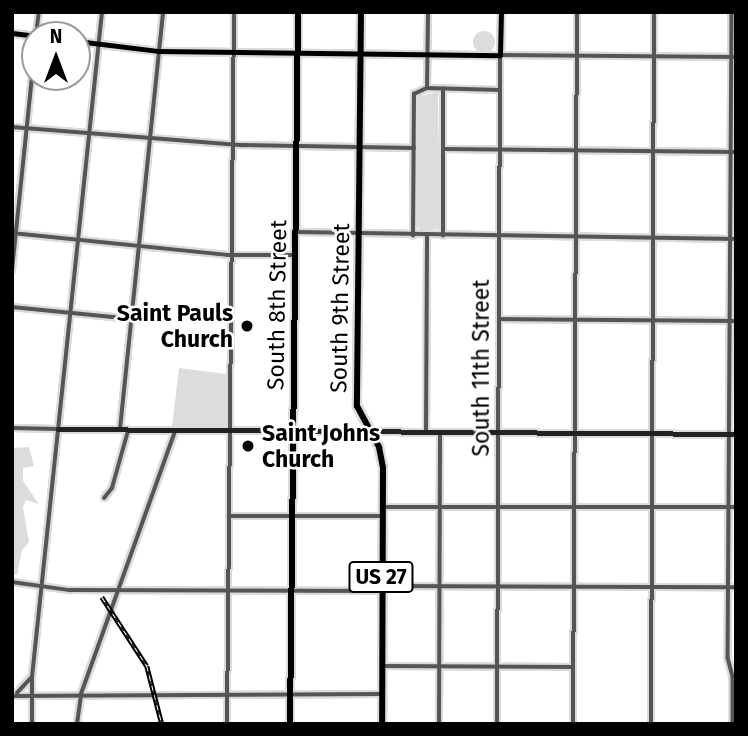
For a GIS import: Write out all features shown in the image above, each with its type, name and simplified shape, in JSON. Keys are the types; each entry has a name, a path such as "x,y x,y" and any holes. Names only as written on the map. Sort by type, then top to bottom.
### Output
{"highway":[{"name":"South 8th Street","path":"290,724 298,12"},
{"name":"South 9th Street","path":"361,12 357,406 382,461 382,724"}],"main road":[{"name":"South 11th Street","path":"500,55 501,12"},
{"path":"91,44 159,51 500,55"}],"street":[{"path":"32,724 32,677 102,12"},
{"path":"120,431 163,12"},
{"path":"227,724 234,12"},
{"path":"427,88 428,12"},
{"path":"573,724 578,12"},
{"path":"651,724 654,12"},
{"path":"732,12 733,321 729,434 729,587 733,724"},
{"path":"500,55 734,57"},
{"name":"South 11th Street","path":"497,724 500,55"},
{"path":"413,236 414,94 427,88 500,90"},
{"path":"443,89 443,236"},
{"path":"12,270 31,91"},
{"path":"12,127 202,143 414,148"},
{"path":"444,149 733,152"},
{"path":"295,232 413,236 733,239"},
{"path":"14,233 232,255 295,255"},
{"path":"426,433 427,236"},
{"path":"12,307 132,319"},
{"path":"499,319 733,321"},
{"path":"12,428 293,433 736,434"},
{"path":"104,498 112,488 128,431"},
{"path":"77,724 81,694 175,432"},
{"path":"439,724 440,433"},
{"path":"382,507 736,508"},
{"path":"230,516 382,516"},
{"path":"12,582 41,589 229,591 440,587 736,587"},
{"path":"382,666 573,667"},
{"path":"14,695 32,677"},
{"path":"14,695 382,694"}],"shaded area":[{"path":"484,31 492,34 495,42 492,50 484,53 476,50 473,42 476,34"},
{"path":"438,92 440,229 420,231 416,225 416,97"},
{"path":"179,368 226,374 226,428 172,427"},
{"path":"29,447 34,466 23,468 23,481 39,504 26,500 23,507 29,542 22,550 17,575 12,574 12,448"}],"railway":[{"path":"102,597 147,666 162,724"}],"place":[{"name":"Saint Pauls Church","path":"247,326"},
{"name":"Saint Johns Church","path":"248,446"}]}
